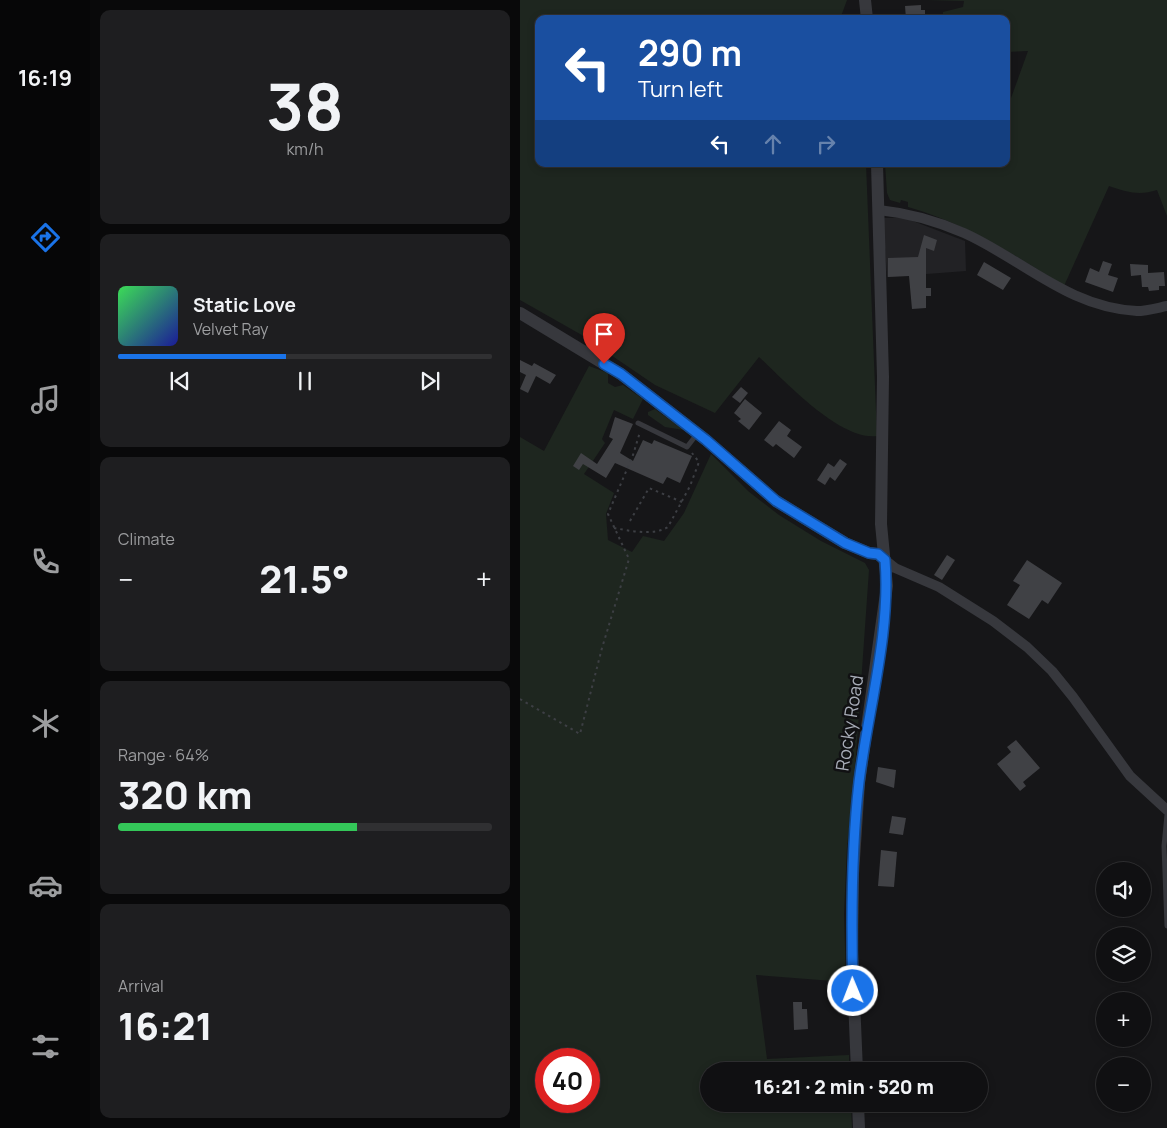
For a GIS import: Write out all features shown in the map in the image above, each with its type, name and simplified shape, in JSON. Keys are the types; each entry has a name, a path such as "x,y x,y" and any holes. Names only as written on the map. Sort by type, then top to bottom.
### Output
{"street":[{"path":"865,0 867,15"},
{"name":"Rocky Road","path":"857,1062 852,952 852,874 859,783 884,621 887,586 881,524 883,377 877,167"},
{"path":"879,210 902,213 964,233 1046,282 1075,296 1105,305 1137,311 1167,306"},
{"path":"520,313 621,374 697,434 776,501 845,543 869,553 878,554 895,568 939,587 993,621 1027,647 1052,671 1073,697 1130,776 1167,810"},
{"path":"858,1112 859,1128"}],"lane":[{"path":"640,424 687,447 697,434"},
{"path":"1167,815 1164,846 1167,926"}],"path":[{"path":"520,699 580,734 602,648 629,559 608,514 633,455 640,424"},
{"path":"614,528 637,532 662,530 668,527 682,502 700,462 687,447"},
{"path":"630,521 649,488 682,502"}],"shaded area":[{"path":"520,0 847,0 841,15 535,15 535,167 866,167 877,436 862,435 830,420 798,394 759,357 715,413 655,385 580,334 520,300"},
{"path":"926,0 1167,0 1167,216 1157,190 1144,193 1109,186 1064,286 1008,251 970,231 908,207 908,202 901,200 900,203 890,200 887,193 885,167 1010,167 1010,101 1028,51 1010,52 1010,15 943,15 943,12 963,7 964,1"},
{"path":"883,218 905,218 965,241 966,271 887,277"},
{"path":"589,366 608,373 608,383 615,387 623,385 643,399 633,419 614,410 602,439 605,443 584,474 614,493 606,514 608,540 632,552 643,536 664,541 684,513 711,454 748,491 779,515 821,541 865,563 869,570 854,784 847,847 844,914 846,982 756,975 767,1059 849,1055 849,1062 700,1062 700,1112 851,1112 852,1128 520,1128 520,437 544,451"},
{"path":"655,409 684,430 665,427 648,415 648,412"}],"building":[{"path":"921,5 921,10 925,10 925,15 906,15 905,6"},
{"path":"924,235 937,240 934,251 926,248 926,288 931,288 931,296 926,296 926,308 912,309 909,276 888,277 888,258 918,257"},
{"path":"1103,261 1112,264 1108,275 1118,278 1113,292 1085,282 1090,268 1099,272"},
{"path":"984,262 1011,278 1003,290 977,275"},
{"path":"1130,264 1148,265 1148,273 1164,272 1165,286 1159,286 1159,290 1149,291 1148,287 1142,287 1141,275 1131,276"},
{"path":"520,360 532,366 534,363 556,375 550,384 536,376 528,393 520,389 526,375 520,372"},
{"path":"741,387 748,393 740,403 732,397"},
{"path":"745,399 762,413 749,430 738,421 741,419 734,413"},
{"path":"615,417 633,424 620,453 633,461 643,440 652,444 654,440 692,456 680,483 667,477 663,484 615,463 606,478 583,464 579,470 573,466 581,453 597,464 613,439 609,437"},
{"path":"779,421 791,430 787,436 802,447 794,458 776,444 773,447 764,440"},
{"path":"840,459 847,464 835,481 830,477 825,485 817,480 828,463 834,467"},
{"path":"947,555 955,560 942,580 934,575"},
{"path":"1027,560 1062,583 1048,604 1042,600 1029,619 1007,605 1020,585 1013,581"},
{"path":"1016,740 1040,768 1023,782 1026,786 1020,791 997,764 1011,752 1007,747"},
{"path":"878,767 896,770 894,788 876,782"},
{"path":"892,816 906,818 903,835 889,833"},
{"path":"881,850 897,852 894,887 878,886"},
{"path":"793,1002 802,1002 802,1009 807,1009 808,1029 794,1030"}],"route":[{"path":"604,364 621,374 706,440 776,501 814,526 845,543 869,553 878,554 885,560 887,586 884,621 859,783 852,874 853,991"}]}
